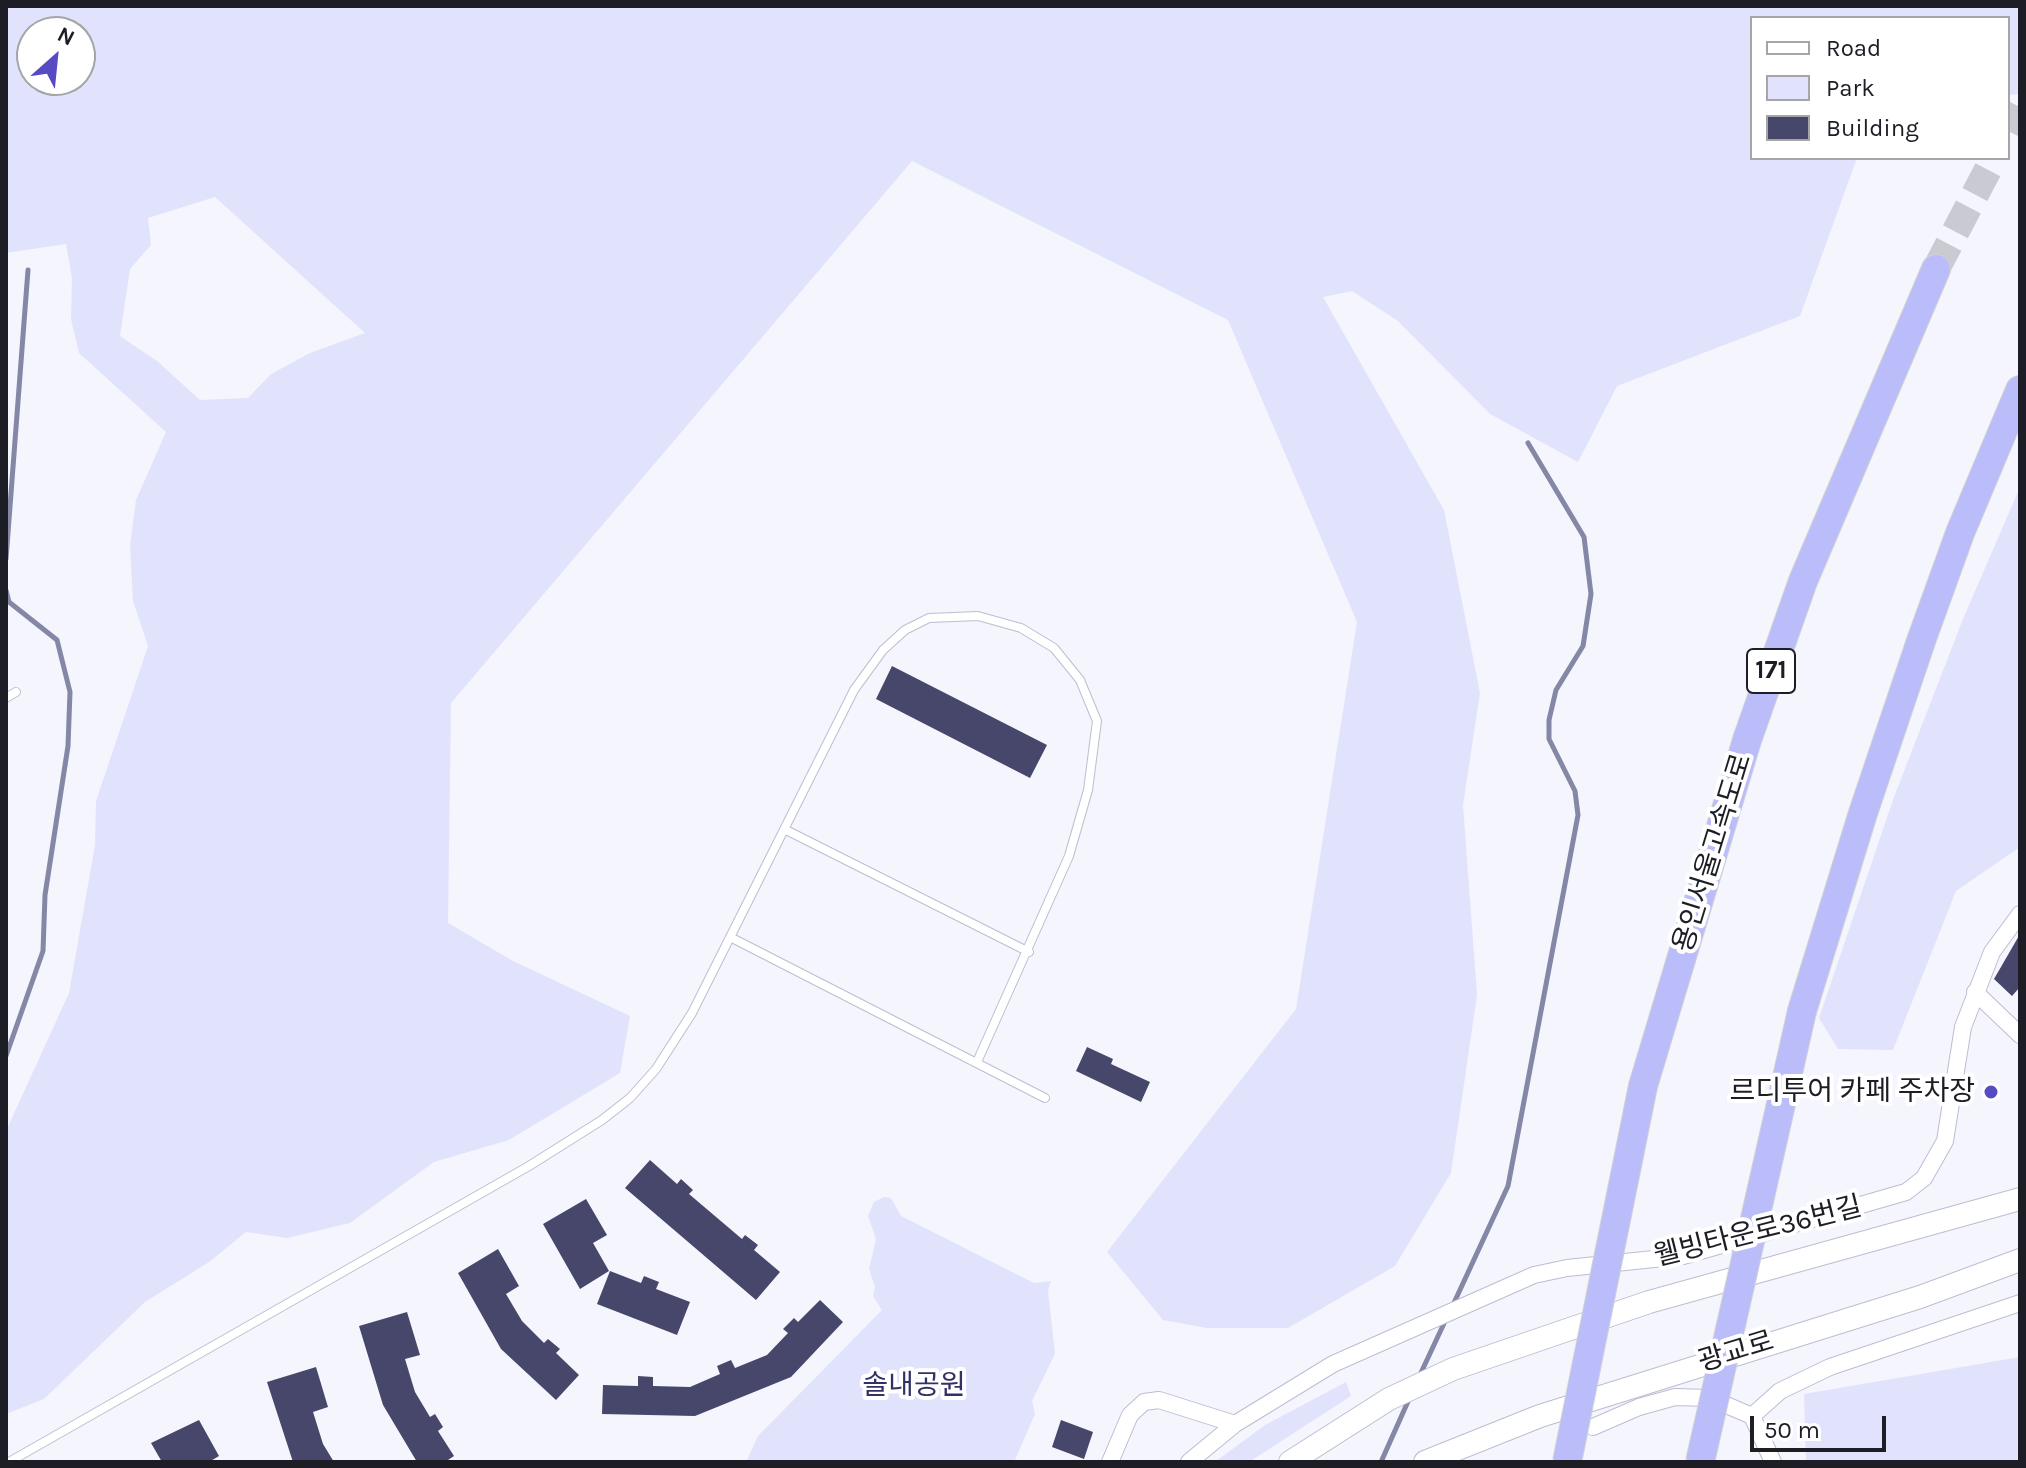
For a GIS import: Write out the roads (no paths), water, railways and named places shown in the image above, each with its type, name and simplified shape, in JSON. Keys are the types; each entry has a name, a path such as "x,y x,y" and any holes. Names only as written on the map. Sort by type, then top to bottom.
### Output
{"highway":[{"name":"용인서울고속도로","path":"1567,1462 1643,1086 1747,740 1788,624 1870,419 1936,269"},
{"path":"1700,1462 1802,1011 1863,813 1916,656 1960,533 2020,390"}],"main road":[{"path":"1290,1462 1419,1382 1453,1369 1649,1302 2020,1199"},
{"name":"광교로","path":"1425,1462 1454,1448 1569,1406 1920,1297 2020,1260"}],"street":[{"name":"웰빙타운로36번길","path":"1189,1462 1235,1424 1333,1364 1534,1275 1567,1268 1683,1256 1887,1200 1906,1192 1924,1178 1945,1141 1959,1045 1975,992 1992,952 2020,914"},
{"path":"1975,992 2020,1035"},
{"path":"1752,1416 1780,1391 1830,1367 2020,1303"},
{"path":"1593,1427 1639,1407 1675,1397 1710,1398 1752,1416 1773,1462"},
{"path":"1110,1462 1130,1415 1144,1402 1159,1400 1235,1424"}],"lane":[{"path":"9,1462 602,1120 630,1098 676,1041 732,938 854,690 883,650 905,630 929,618 965,616 1021,628 1054,648 1080,680 1097,721 1088,790 1073,843 1029,952 977,1062"},
{"path":"6,698 16,692"},
{"path":"786,830 1029,952"},
{"path":"732,938 1045,1098"}],"waterway":[{"path":"6,559 28,270"},
{"path":"1453,1305 1508,1186 1578,815 1575,791 1549,739 1549,720 1556,690 1583,646 1591,594 1584,537 1528,443"},
{"path":"6,590 9,602 57,640 70,692 68,746 45,895 43,951 6,1056"},
{"path":"1419,1377 1447,1317"},
{"path":"1381,1462 1410,1397"}],"tunnel":[{"path":"2010,127 2020,107"},
{"path":"1936,269 1993,160"}],"place":[{"name":"르디투어 카페 주차장","path":"1991,1092"}],"park label":[{"name":"솔내공원","path":"914,1386"}]}
